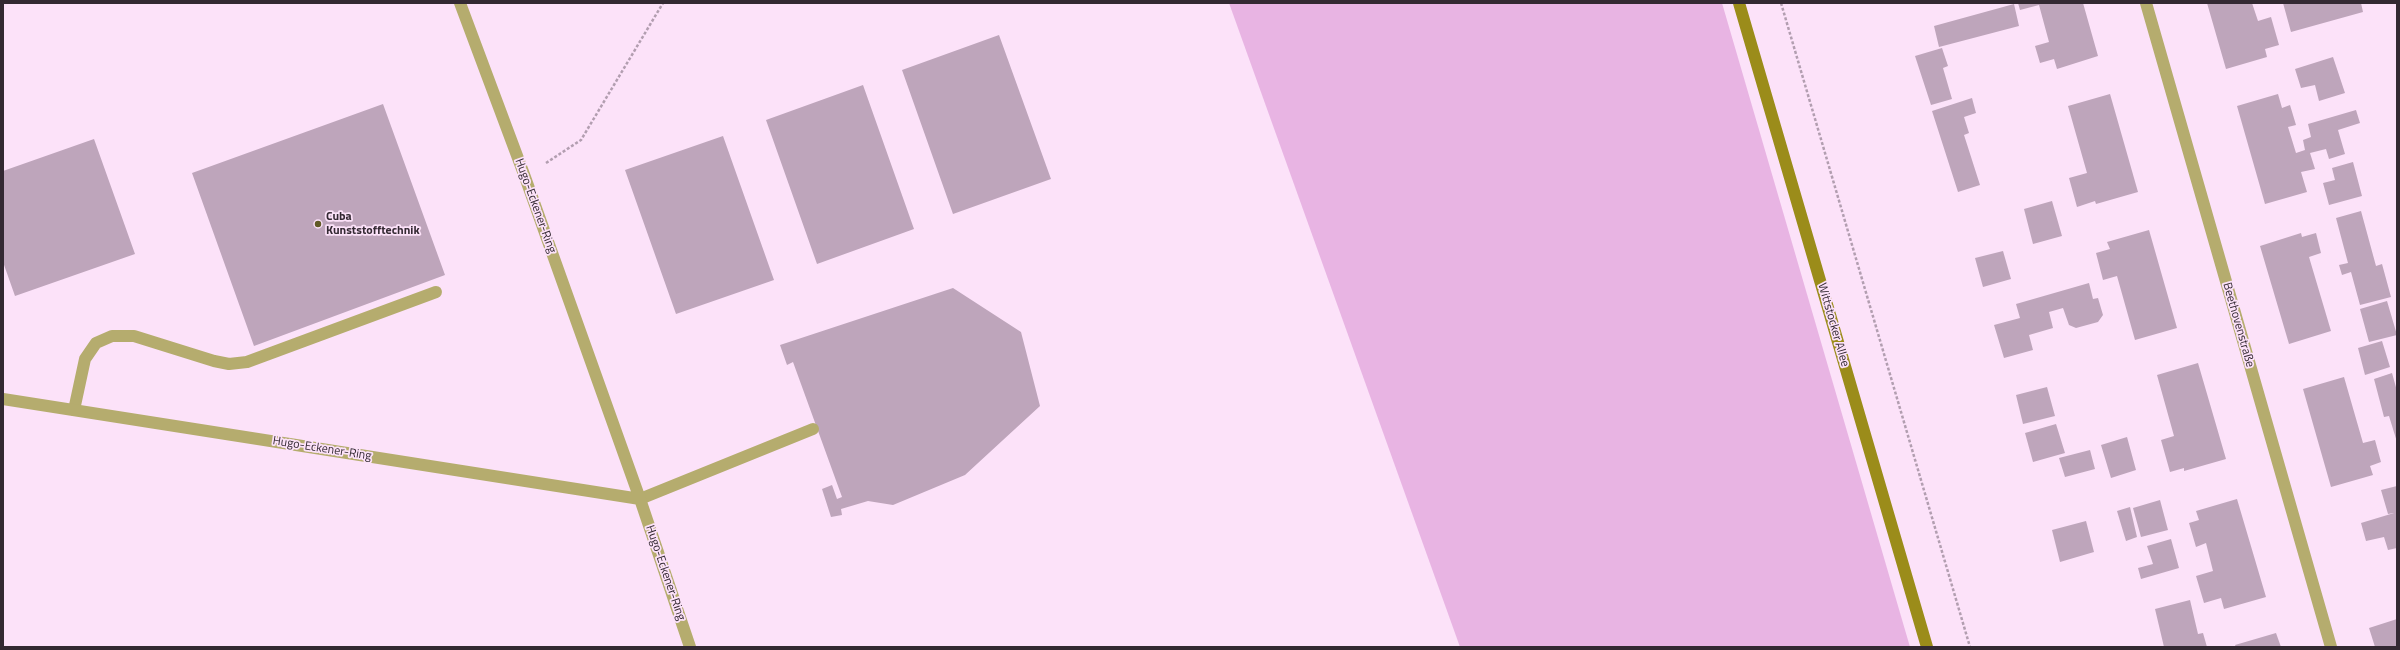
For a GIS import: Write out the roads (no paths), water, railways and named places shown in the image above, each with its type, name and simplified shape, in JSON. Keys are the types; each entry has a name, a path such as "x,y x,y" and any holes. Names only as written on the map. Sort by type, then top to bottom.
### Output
{"main road":[{"name":"Wittstocker Allee","path":"1739,3 1927,647"}],"street":[{"name":"Hugo-Eckener-Ring","path":"460,3 525,177 640,499 690,647"},
{"name":"Beethovenstraße","path":"2146,3 2331,647"},
{"path":"74,410 85,359 96,343 112,336 134,336 214,361 229,364 247,362 436,292"},
{"name":"Hugo-Eckener-Ring","path":"3,399 640,499"},
{"path":"640,499 813,429"}],"place":[{"name":"Cuba Kunststofftechnik","path":"318,224"}]}
